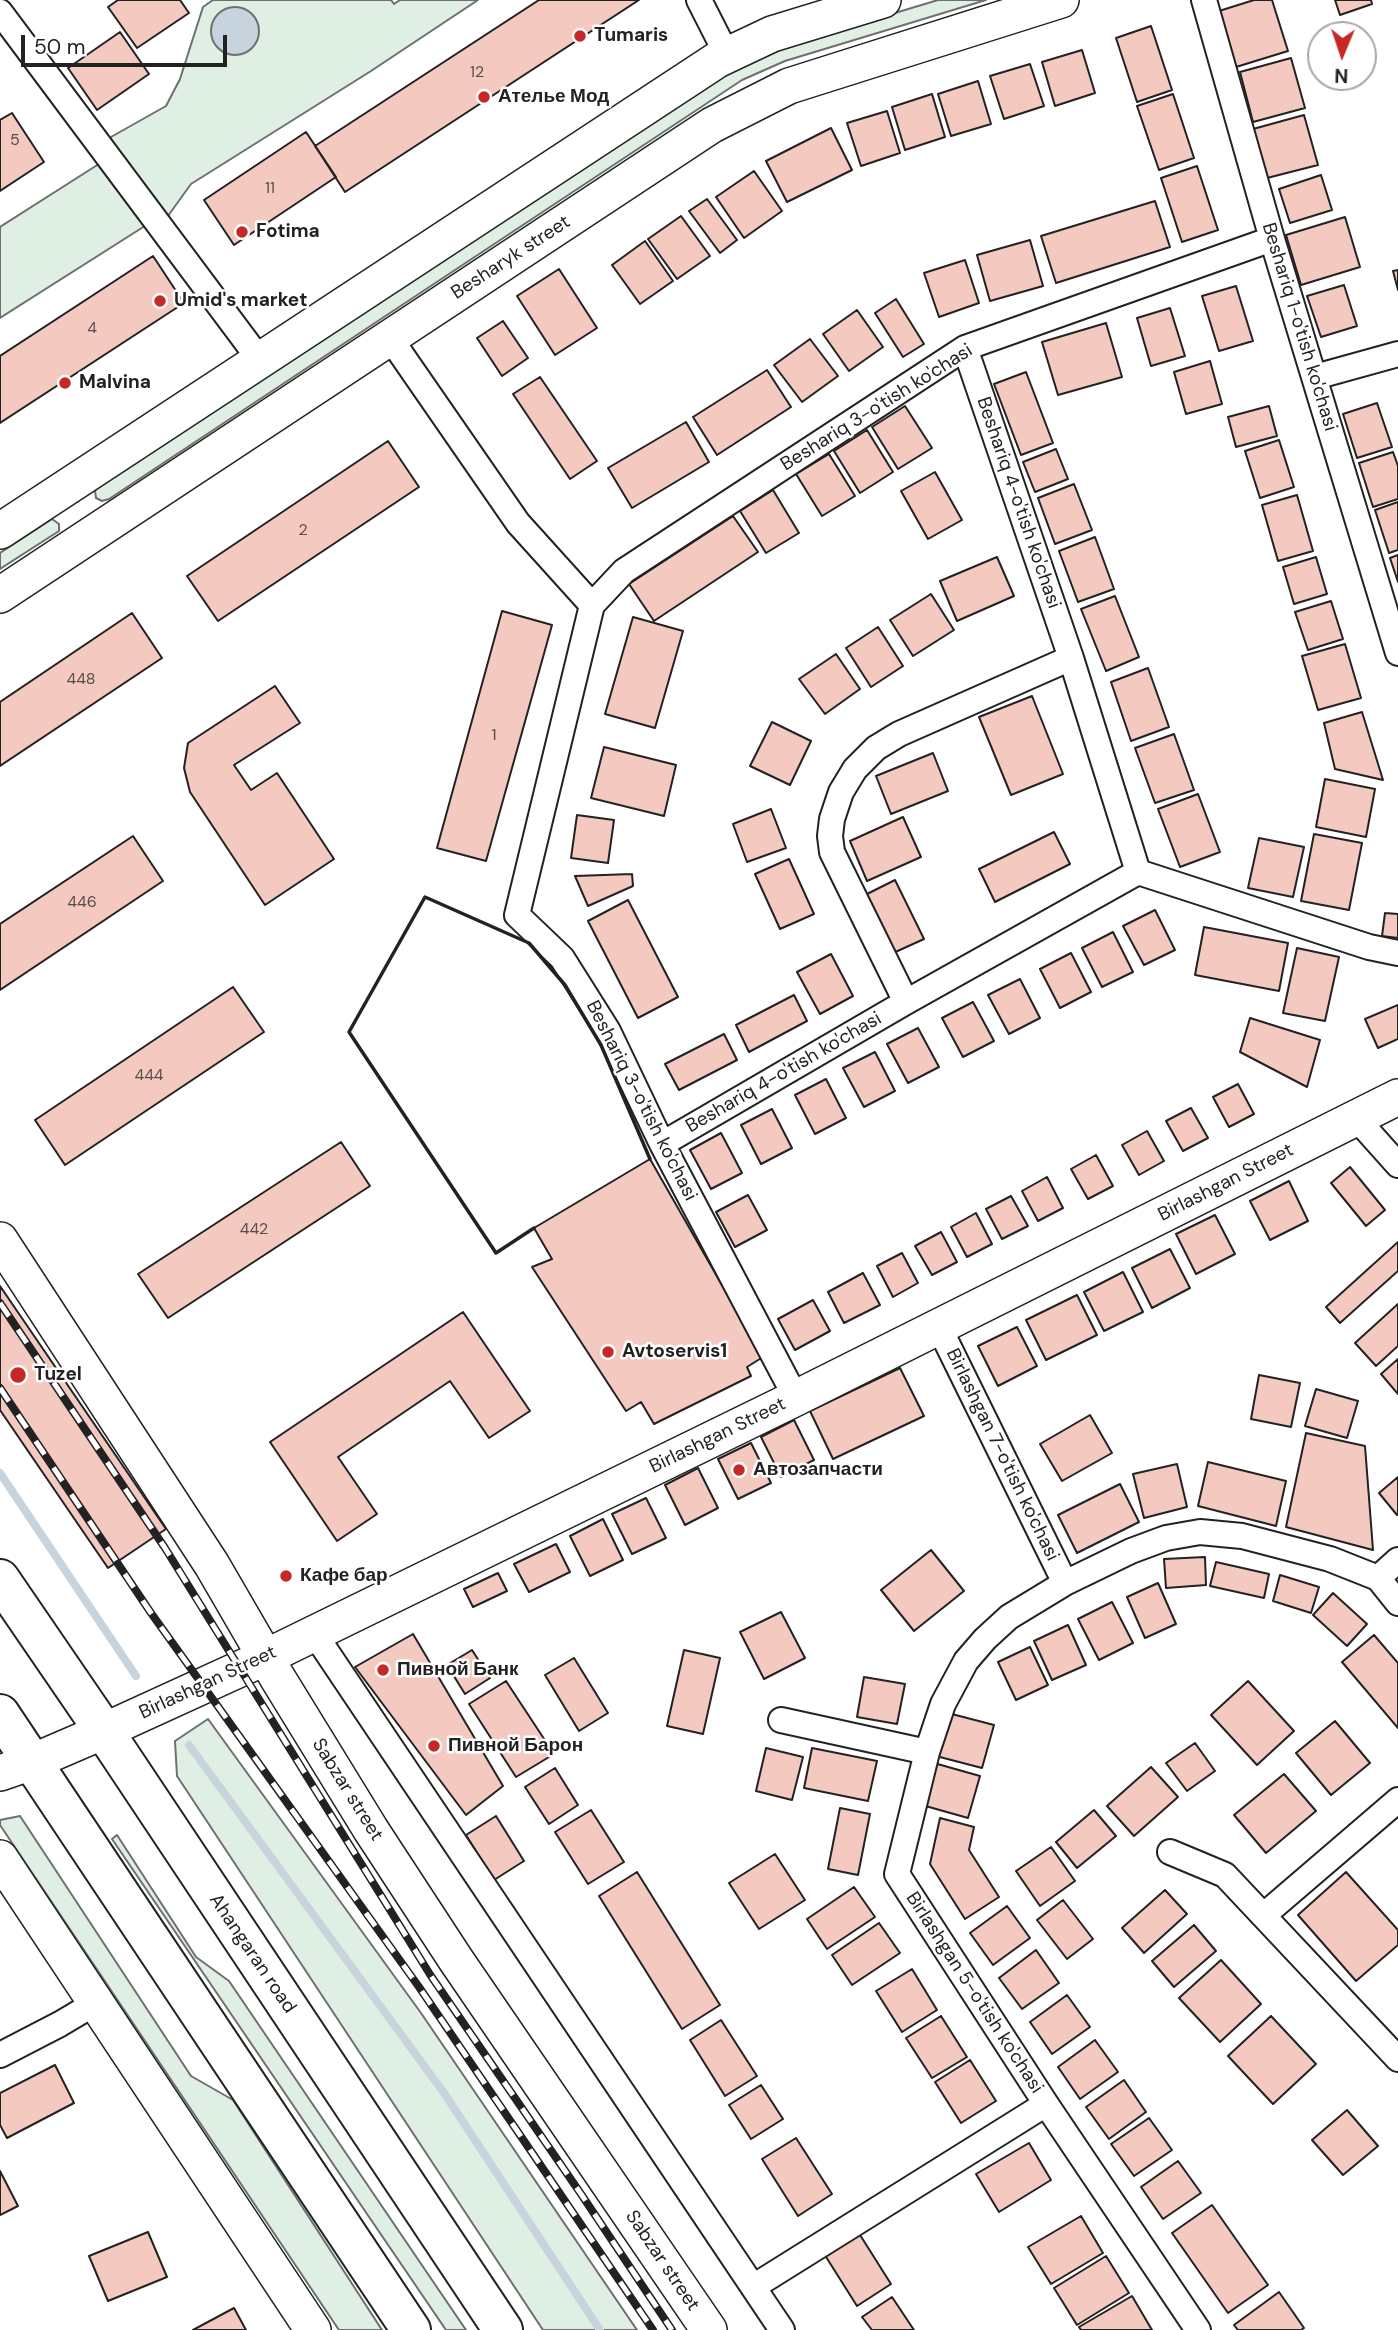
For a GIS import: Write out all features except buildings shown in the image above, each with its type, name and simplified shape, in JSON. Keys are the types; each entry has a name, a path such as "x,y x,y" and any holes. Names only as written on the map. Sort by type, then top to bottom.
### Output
{"highway":[{"name":"Ahangaran road","path":"0,1579 503,2330"},
{"path":"0,1714 16,1767 411,2330"}],"main road":[{"path":"0,531 674,86 727,55 772,34 883,0"},
{"name":"Besharyk street","path":"0,595 712,125 789,86 1061,0"},
{"path":"65,489 96,531"},
{"name":"Birlashgan Street","path":"16,1767 104,1731 265,1657 796,1398 1398,1097"},
{"name":"Sabzar street","path":"0,1240 212,1565 371,1830 709,2330"},
{"path":"0,1858 313,2330"}],"street":[{"path":"699,0 727,55"},
{"name":"Beshariq 1-o'tish ko'chasi","path":"1204,0 1272,239 1398,653"},
{"path":"0,12 260,360"},
{"name":"Beshariq 3-o'tish ko'chasi","path":"796,1398 662,1144 608,1031 562,958 517,915 592,605 624,571 965,348 1272,239"},
{"path":"390,338 518,523 592,605"},
{"name":"Beshariq 4-o'tish ko'chasi","path":"662,1144 906,1002 1139,872 1071,658 965,348"},
{"path":"1315,377 1398,354"},
{"path":"906,1002 832,852 832,820 841,792 855,769 876,748 899,734 1071,658"},
{"path":"1139,872 1369,947 1398,953"},
{"path":"1356,1118 1398,1165"},
{"name":"Birlashgan 7-o'tish ko'chasi","path":"939,1327 1065,1583"},
{"name":"Birlashgan 5-o'tish ko'chasi","path":"1198,2330 1046,2104 897,1874 927,1752 943,1704 965,1661 1009,1617 1065,1583 1166,1538 1200,1532 1242,1536 1282,1545 1330,1559 1378,1578 1398,1603"},
{"path":"1378,1578 1398,1560"},
{"path":"314,1633 782,2330"},
{"path":"781,1720 927,1752"},
{"path":"1264,1915 1398,1800"},
{"path":"1170,1852 1225,1875 1398,2059"},
{"path":"0,2055 97,2002"},
{"path":"753,2287 1046,2104"}],"green space":[{"path":"213,0 391,0 394,4 400,0 478,0 191,184 160,227 103,151 111,137 166,106 180,79 203,7"},
{"path":"938,0 986,0 785,61 742,80 109,499 102,501 96,498 98,485 717,79 779,48"},
{"path":"102,162 148,224 0,318 0,227"},
{"path":"52,519 59,524 59,531 0,569 0,553"},
{"path":"208,1719 421,2013 637,2330 543,2330 177,1776 175,1741"},
{"path":"20,1816 191,2076 233,2100 382,2330 339,2330 0,1825 0,1820"},
{"path":"117,1835 196,1957 229,1981 466,2330 446,2330 112,1839"}],"shaded area":[{"path":"235,7 252,14 259,31 252,48 235,55 218,48 211,31 218,14"}],"waterway":[{"path":"0,1473 136,1676"},
{"path":"189,1745 444,2093 600,2330"}],"railway":[{"path":"0,1303 165,1548 431,1976 672,2330"},
{"path":"0,1388 151,1613 419,1987 653,2330"}],"wall":[{"path":"534,1228 496,1253 349,1032 425,897 529,943 565,985 601,1045 650,1159"}],"place":[{"name":"Tumaris","path":"580,36"},
{"name":"Ателье Мод","path":"484,97"},
{"name":"Fotima","path":"242,232"},
{"name":"Umid's market","path":"160,301"},
{"name":"Malvina","path":"65,383"},
{"name":"Avtoservis1","path":"608,1352"},
{"name":"Tuzel","path":"18,1375"},
{"name":"Автозапчасти","path":"739,1470"},
{"name":"Кафе бар","path":"286,1576"},
{"name":"Пивной Банк","path":"383,1670"},
{"name":"Пивной Барон","path":"434,1746"}]}
